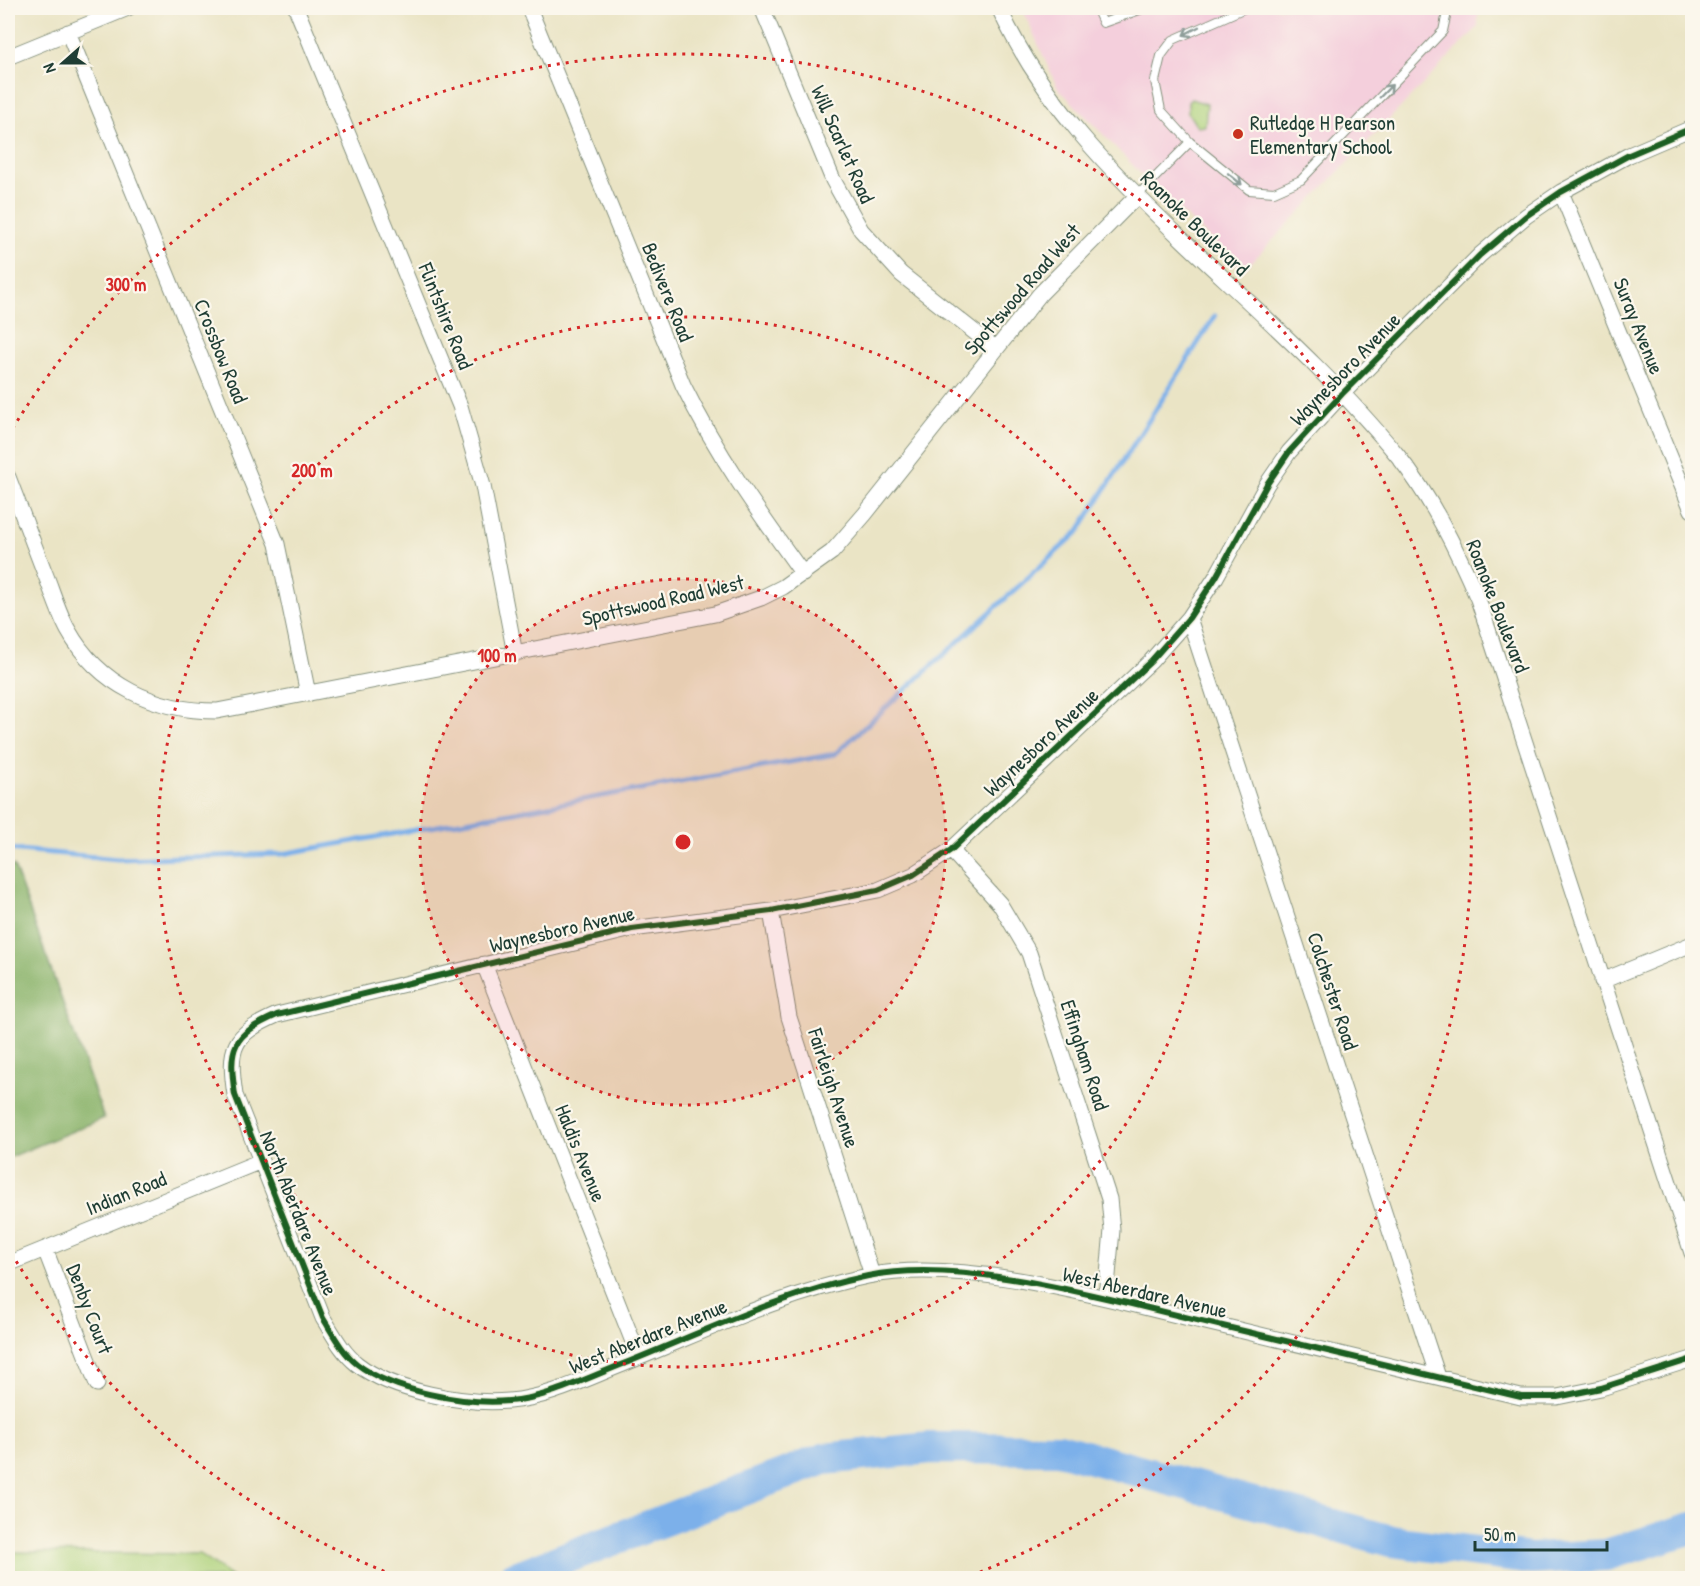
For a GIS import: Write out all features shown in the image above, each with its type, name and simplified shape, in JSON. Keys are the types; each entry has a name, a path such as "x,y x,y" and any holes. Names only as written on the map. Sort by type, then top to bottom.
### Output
{"street":[{"path":"8,57 128,8"},
{"name":"Flintshire Road","path":"296,8 460,406 483,486 515,654"},
{"name":"Bedivere Road","path":"529,8 683,385 705,430 731,472 803,574"},
{"name":"Will Scarlet Road","path":"762,8 833,180 861,230 901,274 996,349"},
{"name":"Roanoke Boulevard","path":"999,8 1029,67 1059,110 1137,196 1342,394 1398,457 1444,525 1478,598 1692,1252"},
{"name":"Crossbow Road","path":"68,32 277,544 308,694"},
{"name":"Waynesboro Avenue","path":"230,1065 235,1045 249,1028 278,1015 632,929 771,911 878,890 913,875 951,850 1151,661 1189,618 1216,577 1267,484 1289,452 1342,394 1480,255 1526,216 1561,192 1629,155 1692,128"},
{"name":"Suray Avenue","path":"1561,192 1692,510"},
{"name":"Spottswood Road West","path":"8,477 67,630 84,654 108,677 130,692 157,704 186,711 217,711 715,614 761,598 803,574 832,552 866,514 1040,294 1137,196"},
{"name":"Colchester Road","path":"1189,618 1438,1377"},
{"name":"Effingham Road","path":"951,850 1000,904 1029,953 1109,1199 1112,1230 1106,1298"},
{"name":"Fairleigh Avenue","path":"771,911 789,1017 872,1275"},
{"path":"1602,981 1692,944"},
{"name":"Haldis Avenue","path":"484,964 639,1357"},
{"name":"North Aberdare Avenue","path":"230,1065 235,1095 323,1318 338,1343 356,1363"},
{"name":"Indian Road","path":"8,1264 261,1161"},
{"name":"Denby Court","path":"45,1249 97,1384"},
{"name":"West Aberdare Avenue","path":"356,1363 378,1377 424,1392 468,1401 510,1401 557,1390 777,1302 830,1285 872,1275 941,1271 1006,1279 1106,1298 1521,1397 1557,1397 1601,1388 1692,1359"}],"lane":[{"path":"1096,8 1103,23 1145,8"},
{"path":"1245,8 1173,40 1161,56 1155,81 1161,110 1190,142 1249,190 1274,192 1301,180 1443,31 1448,8"},
{"path":"1137,196 1190,142"}],"shaded area":[{"name":"Rutledge H Pearson Elementary School","path":"1022,8 1478,8 1478,27 1244,270 1148,181 1057,87"}],"green space":[{"path":"1191,99 1207,104 1205,126 1197,127 1188,113 1188,102"},
{"path":"8,865 14,866 104,1118 8,1158"},
{"path":"8,1552 199,1554 233,1578 8,1578"}],"waterway":[{"path":"8,849 118,859 282,854 835,754 1078,532 1215,316"},
{"path":"513,1578 824,1459 931,1448 1059,1449 1391,1541 1532,1559 1606,1555 1692,1528"}],"cycle path":[{"path":"1692,128 1629,155 1561,192 1526,216 1480,255 1342,394 1289,452 1267,484 1216,577 1189,618 1151,661 951,850 913,875 878,890 771,911 632,929 277,1015 250,1029 242,1036 236,1044 232,1065 235,1095 323,1318 342,1348 357,1364 389,1382 430,1394 491,1402 538,1396 805,1292 868,1276 905,1271 988,1275 1031,1282 1521,1397 1557,1397 1601,1388 1692,1359"}],"place":[{"name":"Rutledge H Pearson Elementary School","path":"1238,134"}]}
